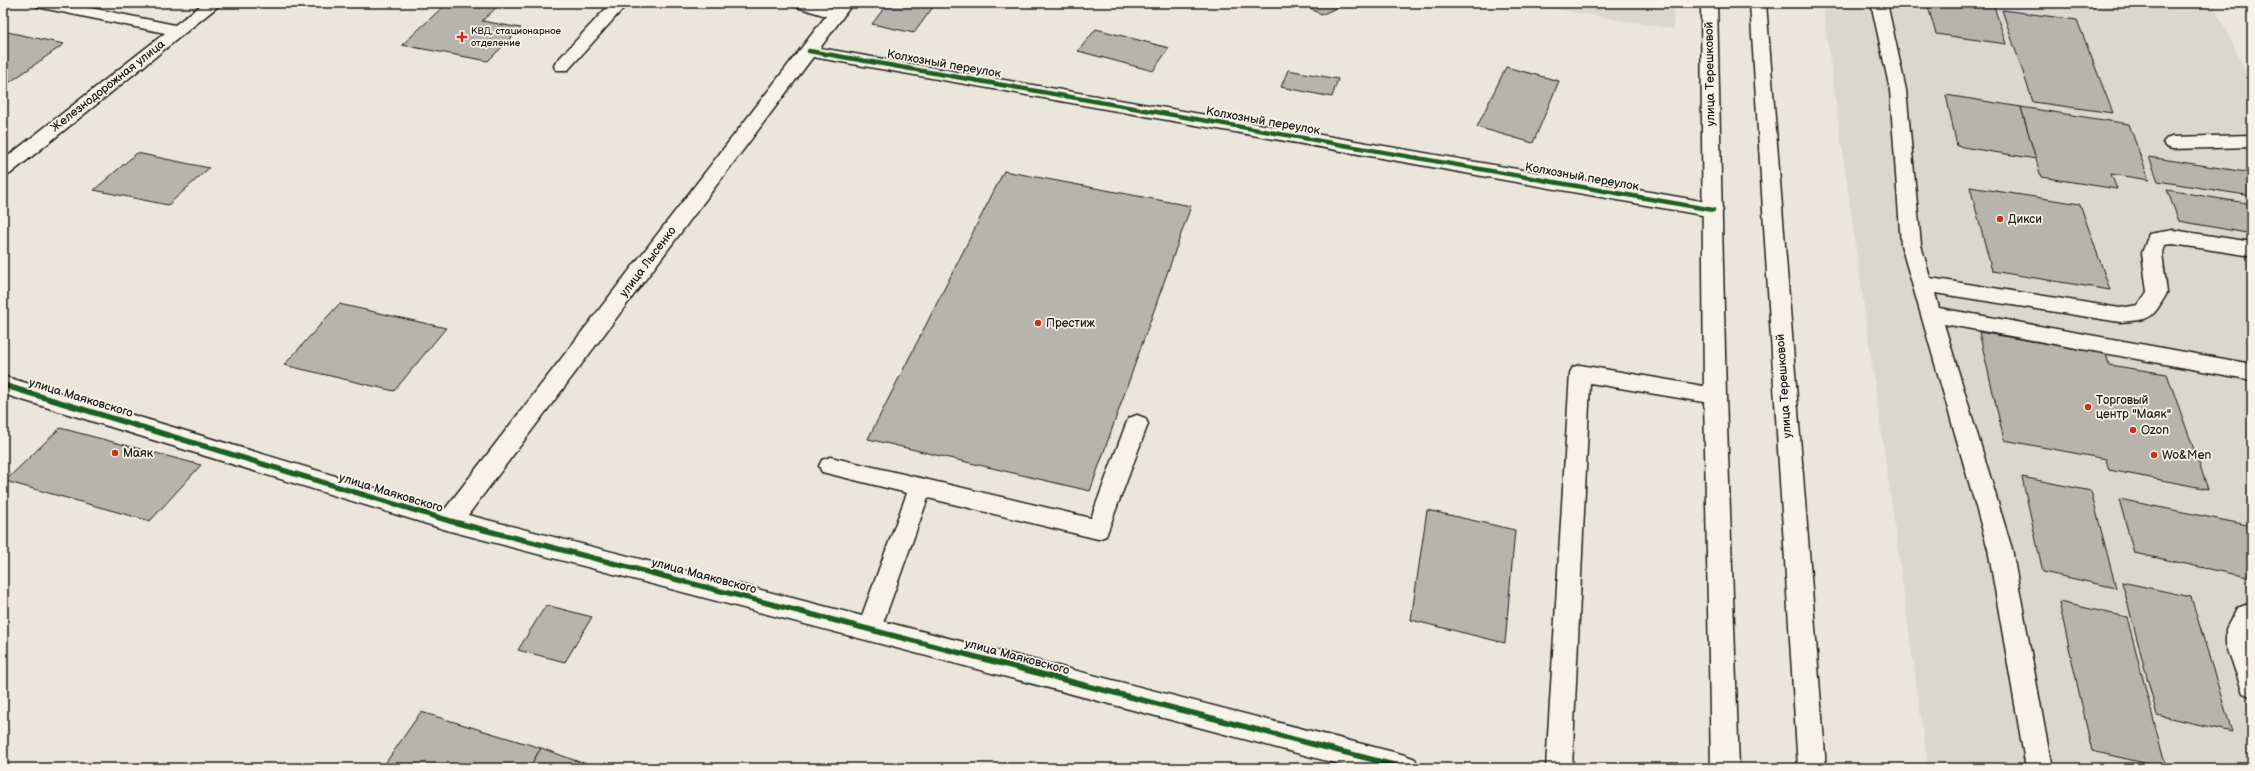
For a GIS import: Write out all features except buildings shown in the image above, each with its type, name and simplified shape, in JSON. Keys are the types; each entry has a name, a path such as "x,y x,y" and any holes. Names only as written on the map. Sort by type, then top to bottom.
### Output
{"main road":[{"path":"42,3 178,31"},
{"name":"Железнодорожная улица","path":"3,170 214,3"},
{"name":"улица Терешковой","path":"1709,3 1714,210 1715,396 1725,768"},
{"name":"улица Терешковой","path":"1758,3 1812,768"},
{"name":"улица Лысенко","path":"450,521 809,51 840,8"},
{"name":"Колхозный переулок","path":"809,51 1714,210"},
{"name":"улица Маяковского","path":"3,385 450,521 1405,768"}],"lane":[{"path":"562,66 620,3"},
{"path":"800,3 840,8"},
{"path":"1879,3 1898,90 1911,245 2000,549 2039,768"},
{"path":"2172,144 2252,141"},
{"path":"1922,284 2120,315 2144,312 2157,294 2152,252 2156,239 2173,237 2252,249"},
{"path":"1931,314 2252,372"},
{"path":"1559,768 1580,373 1715,396"},
{"path":"830,466 1098,529 1137,424"},
{"path":"869,629 921,487"},
{"path":"2252,614 2246,616 2238,629 2238,644 2252,685"}],"shaded area":[{"path":"1520,3 1674,3 1673,29"},
{"path":"1822,3 2213,3 2252,85 2252,768 1928,768"}],"cycle path":[{"path":"809,51 1713,210"},
{"path":"3,385 450,521 1405,768"}],"place":[{"name":"КВД, стационарное отделение","path":"462,37"},
{"name":"Дикси","path":"2000,219"},
{"name":"Престиж","path":"1038,323"},
{"name":"Торговый центр \"Маяк\"","path":"2088,407"},
{"name":"Ozon","path":"2133,430"},
{"name":"Маяк","path":"115,453"},
{"name":"Wo&Men","path":"2154,455"}]}
